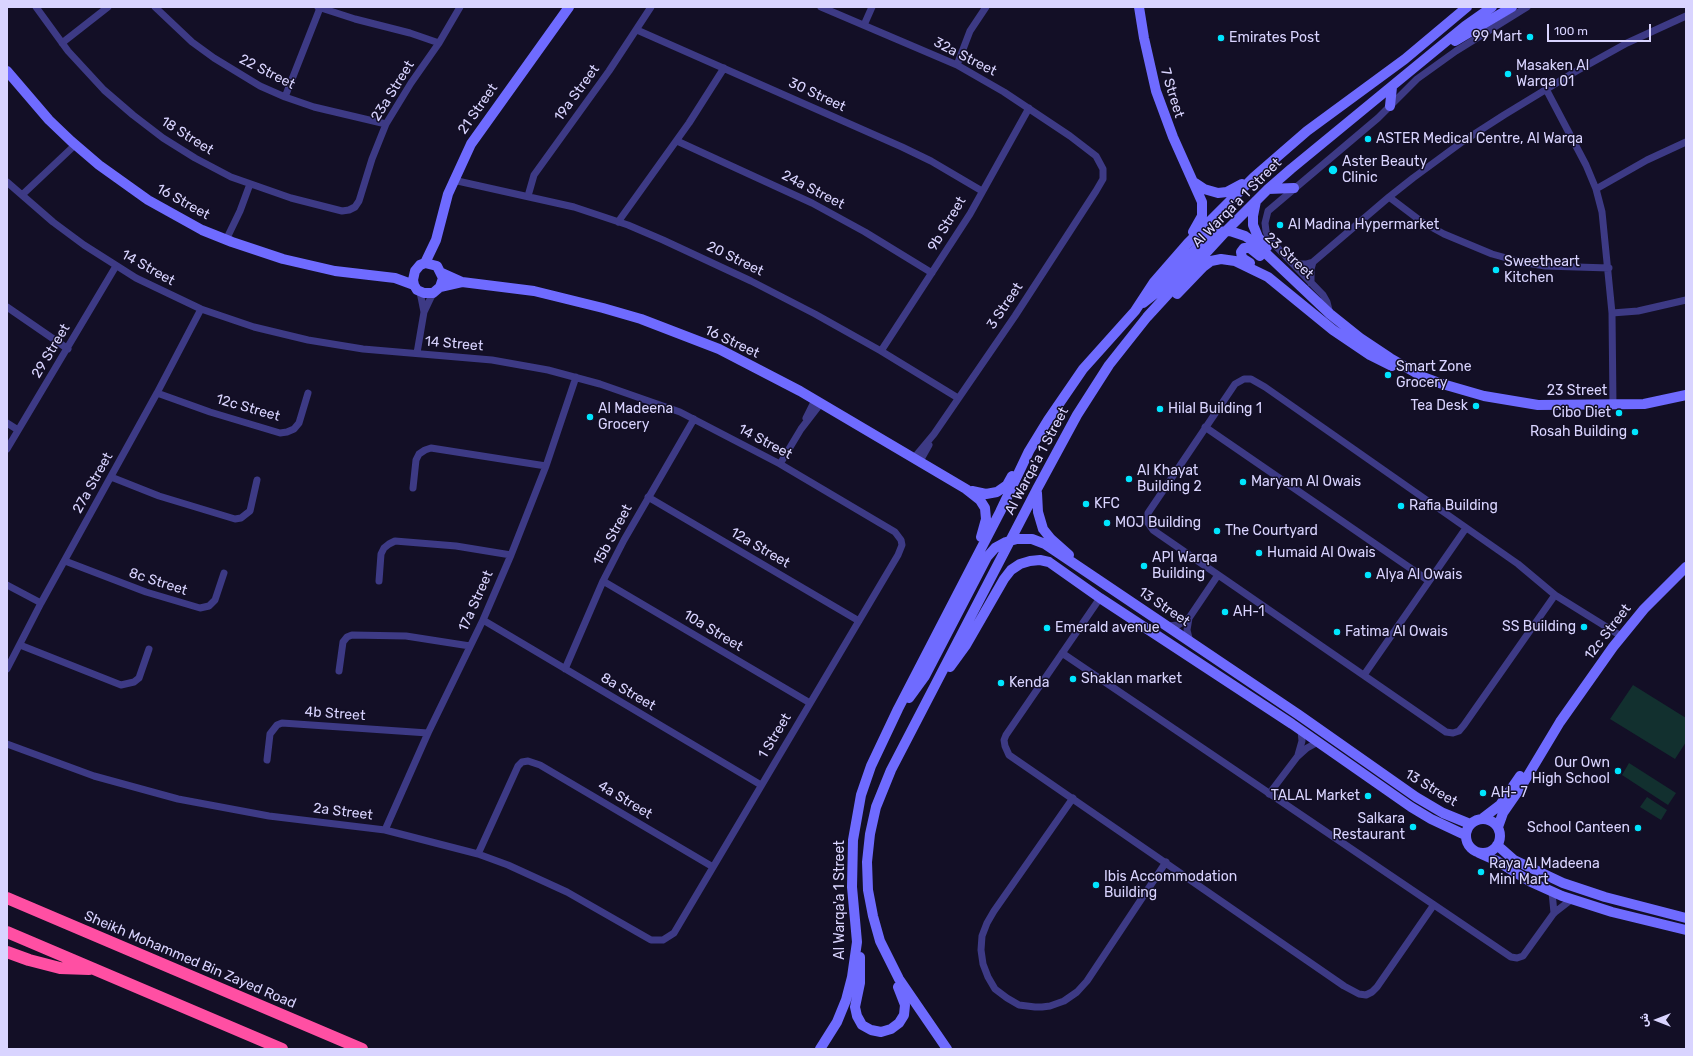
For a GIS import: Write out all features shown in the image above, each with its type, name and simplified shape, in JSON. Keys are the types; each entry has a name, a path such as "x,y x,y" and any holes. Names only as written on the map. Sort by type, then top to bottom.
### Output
{"highway":[{"name":"Sheikh Mohammed Bin Zayed Road","path":"7,898 362,1049"},
{"path":"7,932 282,1049"},
{"path":"7,952 29,960 60,968 96,969"}],"street":[{"name":"18 Street","path":"36,7 82,68 104,90 163,138 195,158 231,177 250,184 291,198 342,211 355,207 361,195"},
{"path":"62,43 108,7"},
{"name":"22 Street","path":"155,7 192,42 242,76 285,97 320,109 386,124"},
{"path":"285,97 319,7 348,17 410,33 439,43"},
{"name":"23a Street","path":"361,195 372,159 386,124 411,83 439,43 460,7"},
{"name":"19a Street","path":"528,196 534,175 637,30 651,7"},
{"name":"32a Street","path":"821,7 957,65 1029,108 1070,136 1087,150"},
{"path":"864,25 872,7"},
{"path":"957,65 970,31 986,7"},
{"name":"7 Street","path":"1139,7 1144,38 1156,91 1173,137 1201,198 1203,211 1199,224 1188,243"},
{"name":"Al Warqa'a 1 Street","path":"820,1049 837,1022 846,1000 852,977 857,942 851,871 855,825 861,795 871,766 898,709 1000,512 1029,452 1053,411 1083,369 1139,305 1150,287 1188,243 1254,177 1307,131 1405,59 1467,7"},
{"name":"Al Warqa'a 1 Street","path":"947,1049 899,979 880,941 872,910 867,876 868,847 873,820 886,781 1012,540 1037,489 1067,434 1109,365 1146,317 1226,231 1268,189 1465,26 1492,7"},
{"path":"1429,56 1512,7"},
{"path":"1330,314 1326,298 1269,239 1265,223 1271,208 1378,118 1410,85 1490,29 1527,7"},
{"name":"21 Street","path":"425,263 436,240 443,209 454,177 481,128 566,8"},
{"path":"1294,264 1306,264 1313,262 1389,197 1462,142 1546,89 1627,43 1686,16"},
{"name":"30 Street","path":"637,30 902,147 931,161 982,191"},
{"path":"618,222 702,105 724,68"},
{"name":"16 Street","path":"7,71 29,98 73,143 105,169 148,200 202,230 229,241 309,266 335,271 389,277 402,280 417,288"},
{"path":"1390,106 1392,87"},
{"path":"1546,89 1586,165 1596,188 1604,223 1612,313 1613,372 1616,405"},
{"name":"9b Street","path":"881,351 932,273 982,191 1029,108"},
{"name":"24a Street","path":"677,140 812,204 864,232 932,273"},
{"path":"1596,188 1647,160 1686,142"},
{"path":"24,197 73,143"},
{"name":"3 Street","path":"917,460 1015,316 1096,191 1102,179 1103,169 1098,159 1087,150"},
{"name":"20 Street","path":"454,177 483,187 574,207 618,222 663,240 739,275 816,314 881,351 958,398"},
{"path":"1194,182 1209,191 1223,193 1232,190 1254,177"},
{"name":"14 Street","path":"7,182 84,245 116,266 157,290 201,309 254,327 308,340 363,349 492,360 576,377 671,409 694,419 780,464 894,532 901,540"},
{"path":"229,241 250,184"},
{"path":"1268,189 1294,188"},
{"path":"1389,197 1422,222 1444,234 1492,254 1521,262 1545,266 1608,268"},
{"path":"1256,201 1253,216 1254,229 1258,237 1278,263"},
{"path":"1139,305 1156,292 1207,237 1217,232 1226,231"},
{"name":"23 Street","path":"1226,231 1239,233 1250,239 1278,263 1330,314 1370,345 1424,377"},
{"name":"21 Street","path":"436,240 440,269"},
{"path":"1278,284 1262,269 1243,260 1241,256 1242,250 1248,247 1252,249 1286,279 1313,298"},
{"name":"23 Street","path":"1146,317 1168,303 1203,267 1216,260 1226,259 1235,261 1259,272 1278,284 1311,313 1345,339 1384,362 1473,394 1516,402 1550,405 1616,405 1650,403 1686,396"},
{"path":"1311,283 1311,269 1313,262"},
{"path":"419,353 424,312 443,278 440,269 425,263 420,265 415,270 412,280 417,288 424,312"},
{"name":"29 Street","path":"7,449 116,266"},
{"name":"16 Street","path":"440,269 462,282 534,291 641,319 711,345 818,402 966,489 980,500 986,512 986,523 976,556"},
{"name":"16 Street","path":"389,277 415,270"},
{"name":"16 Street","path":"437,290 462,282"},
{"path":"417,288 429,294 437,290"},
{"path":"1612,313 1638,311 1686,300"},
{"path":"7,307 68,348"},
{"name":"27a Street","path":"7,669 41,603 157,393 201,309"},
{"name":"17a Street","path":"384,830 428,733 483,620 511,555 546,466 576,377"},
{"path":"1556,595 1459,731 1453,733 1446,732 1153,530 1147,519 1149,510 1235,384 1244,379 1251,379 1272,392 1518,564 1556,595 1600,624 1602,628 1619,638"},
{"name":"12c Street","path":"157,393 210,412 280,433 294,429 299,423 308,393"},
{"path":"780,464 818,402"},
{"name":"15b Street","path":"565,670 603,581 624,540 694,419"},
{"path":"7,423 18,430"},
{"path":"1205,427 1429,581"},
{"path":"413,488 416,460 419,454 432,448 546,466"},
{"name":"16 Street","path":"966,489 986,494 993,494 1000,490 1007,485 1029,452"},
{"path":"111,476 159,496 235,519 246,515 250,511 257,480"},
{"path":"1037,489 1038,512 1043,529 1048,536 1069,554 1076,565"},
{"name":"12a Street","path":"648,497 859,621"},
{"path":"1364,675 1466,528"},
{"name":"13 Street","path":"898,709 925,676 987,557 996,548 1012,540 1027,539 1041,542 1076,565 1299,714 1416,798 1443,813 1470,824"},
{"name":"1 Street","path":"663,940 674,932 713,867 898,555 902,545 901,540"},
{"path":"380,581 381,554 384,548 395,541 456,546 511,555"},
{"name":"13 Street","path":"938,680 966,645 1007,574 1020,564 1035,560 1049,562 1100,598 1302,731 1421,813 1465,835"},
{"name":"8c Street","path":"65,561 146,592 200,608 209,606 215,600 224,573"},
{"name":"12c Street","path":"1498,827 1503,813 1560,722 1619,638 1644,609 1686,567"},
{"path":"1166,626 1178,625 1189,618 1218,575"},
{"name":"10a Street","path":"603,581 810,703"},
{"path":"7,585 41,603"},
{"path":"1100,598 1006,735 1004,740 1009,755 1344,986 1359,994 1366,995 1377,987 1433,906"},
{"path":"1189,618 1187,630 1190,642"},
{"name":"8a Street","path":"483,620 761,785"},
{"path":"340,671 343,642 347,637 352,635 406,636 470,646"},
{"path":"20,645 121,685 134,682 139,678 149,649"},
{"path":"1062,653 1510,958 1523,956 1554,914 1572,899"},
{"name":"12c Street","path":"1483,818 1496,809 1503,801 1550,732 1560,722"},
{"name":"4b Street","path":"267,760 270,734 277,725 282,723 428,733"},
{"path":"1297,757 1301,747 1302,731"},
{"path":"1269,794 1297,757 1306,748 1318,742"},
{"name":"2a Street","path":"7,744 94,776 178,799 256,814 384,830 431,840 478,854 520,870 568,892 651,940 663,940"},
{"name":"4a Street","path":"478,854 518,766 522,762 528,761 540,765 713,867"},
{"path":"1073,798 994,911 982,936 981,950 983,964 988,977 995,989 1007,998 1020,1004 1042,1007 1064,1001 1077,992 1087,981 1166,862"},
{"path":"1479,853 1490,852 1497,845 1500,834 1498,827 1492,821 1483,818 1470,824 1465,835 1469,846 1479,853 1497,861 1525,879 1552,892 1612,912 1686,930"},
{"path":"1497,845 1514,860 1563,883 1605,897 1686,918"},
{"path":"1552,892 1554,914"},
{"path":"857,942 861,970 859,990 856,1001 856,1012 862,1025 871,1030 881,1032 891,1029 899,1023 904,1015 905,1005 902,995 887,965 880,941"}],"green space":[{"path":"1633,685 1686,718 1686,742 1675,759 1610,719"},
{"path":"1629,763 1676,793 1668,805 1622,775"},
{"path":"1647,797 1667,810 1661,820 1640,807"}],"place":[{"name":"99 Mart","path":"1530,37"},
{"name":"Emirates Post","path":"1221,38"},
{"name":"Masaken Al Warqa 01","path":"1508,74"},
{"name":"ASTER Medical Centre, Al Warqa","path":"1368,139"},
{"name":"Aster Beauty Clinic","path":"1333,170"},
{"name":"Al Madina Hypermarket","path":"1280,225"},
{"name":"Sweetheart Kitchen","path":"1496,270"},
{"name":"Smart Zone Grocery","path":"1388,375"},
{"name":"Tea Desk","path":"1476,406"},
{"name":"Hilal Building 1","path":"1160,409"},
{"name":"Cibo Diet","path":"1619,413"},
{"name":"Al Madeena Grocery","path":"590,417"},
{"name":"Rosah Building","path":"1635,432"},
{"name":"Al Khayat Building 2","path":"1129,479"},
{"name":"Maryam Al Owais","path":"1243,482"},
{"name":"KFC","path":"1086,504"},
{"name":"Rafia Building","path":"1401,506"},
{"name":"MOJ Building","path":"1107,523"},
{"name":"The Courtyard","path":"1217,531"},
{"name":"Humaid Al Owais","path":"1259,553"},
{"name":"API Warqa Building","path":"1144,566"},
{"name":"Alya Al Owais","path":"1368,575"},
{"name":"AH-1","path":"1225,612"},
{"name":"SS Building","path":"1584,627"},
{"name":"Emerald avenue","path":"1047,628"},
{"name":"Fatima Al Owais","path":"1337,632"},
{"name":"Shaklan market","path":"1073,679"},
{"name":"Kenda","path":"1001,683"},
{"name":"Our Own High School","path":"1618,771"},
{"name":"AH- 7","path":"1483,793"},
{"name":"TALAL Market","path":"1368,796"},
{"name":"Salkara Restaurant","path":"1413,827"},
{"name":"School Canteen","path":"1638,828"},
{"name":"Raya Al Madeena Mini Mart","path":"1481,872"},
{"name":"Ibis Accommodation Building","path":"1096,885"}]}
